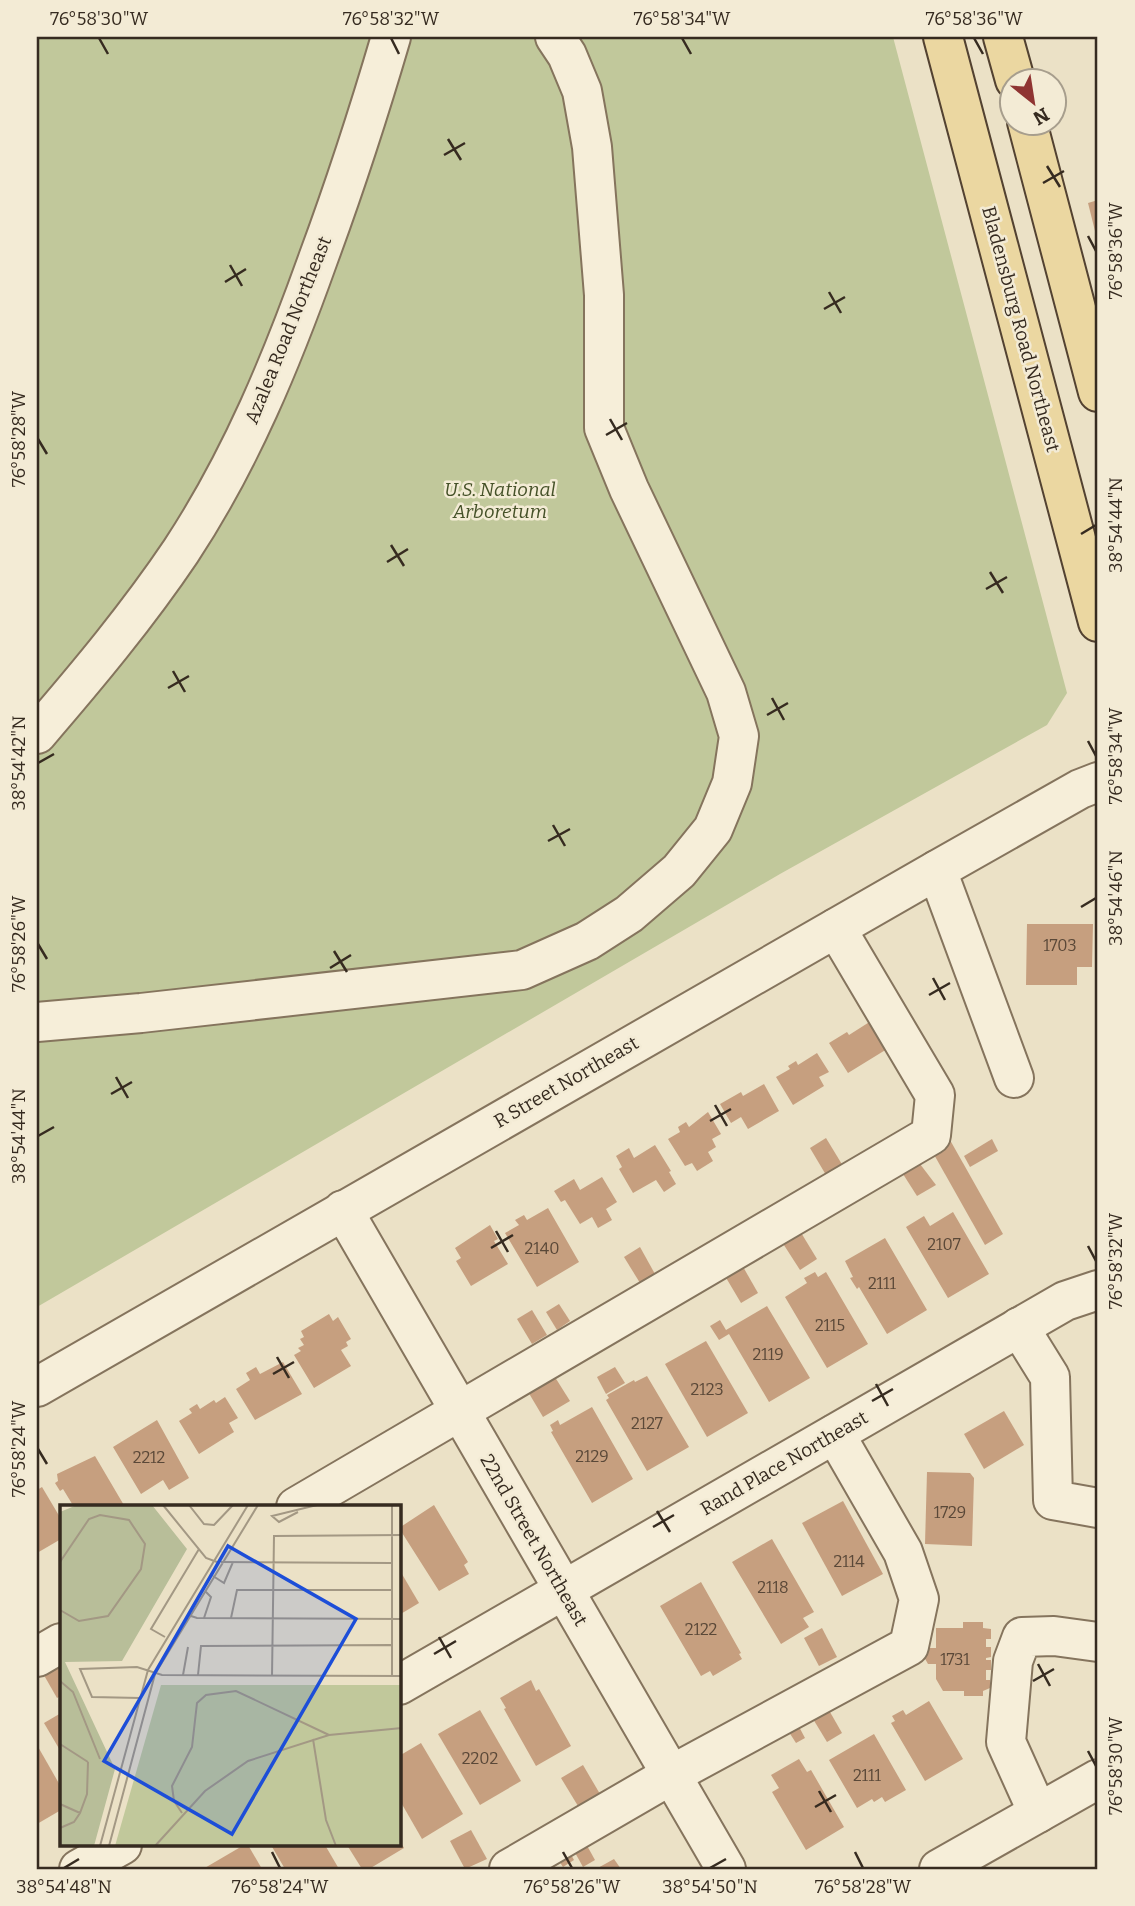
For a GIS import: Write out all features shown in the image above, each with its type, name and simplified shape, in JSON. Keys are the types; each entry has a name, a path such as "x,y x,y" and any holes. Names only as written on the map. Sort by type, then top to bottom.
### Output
{"main road":[{"name":"Bladensburg Road Northeast","path":"943,37 1098,622"},
{"path":"1003,37 1011,66"},
{"path":"1030,136 1098,393"},
{"path":"986,194 1041,178"}],"street":[{"name":"Azalea Road Northeast","path":"37,734 157,585 214,497 252,423 292,331 336,212 391,37"},
{"path":"37,1022 141,1013 522,970 587,941 629,914 679,871 713,829 732,783 739,736 726,692 629,489 604,428 604,295 592,147 582,91 567,55 555,37"},
{"name":"R Street Northeast","path":"37,1387 937,870 1080,789 1098,782"},
{"path":"937,870 1014,1078"},
{"path":"299,1505 931,1135 935,1095 836,928"},
{"name":"22nd Street Northeast","path":"343,1210 726,1869"},
{"name":"Rand Place Northeast","path":"401,1684 1065,1301 1098,1290"},
{"path":"1019,1327 1050,1377 1053,1500 1098,1508"},
{"path":"509,1869 671,1775 909,1646 919,1599 903,1552 835,1434"},
{"path":"1038,1813 1006,1742 1013,1661 1022,1637 1054,1636 1098,1642"},
{"path":"37,1657 60,1644"},
{"path":"939,1869 1098,1779"},
{"path":"79,1869 120,1846"}],"green space":[{"name":"U.S. National Arboretum","path":"37,37 893,37 1067,693 1047,725 780,874 37,1307"}],"building":[{"path":"1098,200 1098,239 1097,239 1088,203"},
{"path":"1027,924 1093,924 1092,967 1077,967 1077,985 1026,985"},
{"path":"871,1021 887,1049 848,1073 829,1043 847,1032 849,1035"},
{"path":"817,1053 829,1072 819,1077 824,1086 793,1105 776,1077 790,1069 788,1066 796,1061 798,1065"},
{"path":"764,1084 779,1111 748,1129 741,1117 731,1123 720,1104 741,1092 743,1096"},
{"path":"708,1112 721,1134 712,1139 716,1147 708,1152 713,1161 697,1171 692,1163 685,1166 668,1139 680,1132 678,1127 686,1122 689,1127"},
{"path":"826,1138 843,1166 826,1175 810,1148"},
{"path":"992,1139 998,1151 970,1167 964,1156"},
{"path":"950,1140 1003,1234 985,1245 932,1151"},
{"path":"655,1145 676,1184 664,1192 656,1180 633,1193 619,1169 622,1167 616,1156 629,1148 634,1158"},
{"path":"920,1164 936,1185 917,1196 903,1174"},
{"path":"602,1177 617,1202 606,1209 612,1220 598,1228 592,1217 580,1224 565,1200 561,1202 554,1191 574,1179 580,1190"},
{"path":"548,1208 579,1262 537,1287 505,1233 519,1225 515,1220 524,1215 527,1220"},
{"path":"953,1212 989,1274 948,1298 906,1227 924,1216 930,1226"},
{"path":"490,1225 498,1239 494,1241 508,1264 471,1286 456,1261 461,1258 455,1248"},
{"path":"800,1231 817,1259 800,1270 782,1242"},
{"path":"885,1238 927,1310 887,1334 859,1287 857,1289 850,1278 853,1277 845,1261"},
{"path":"640,1247 655,1274 640,1283 624,1257"},
{"path":"742,1265 758,1293 741,1303 725,1276"},
{"path":"815,1272 818,1277 826,1272 868,1344 827,1368 785,1297 807,1283 804,1278"},
{"path":"559,1304 570,1321 557,1330 546,1312"},
{"path":"767,1306 810,1378 769,1402 729,1334 719,1340 710,1326 720,1320 726,1330"},
{"path":"532,1310 547,1335 532,1344 517,1319"},
{"path":"329,1314 333,1321 338,1317 351,1339 346,1342 348,1346 341,1350 351,1366 314,1388 294,1355 301,1351 298,1348 304,1345 300,1339 304,1337 301,1331"},
{"path":"706,1341 748,1413 707,1437 665,1364"},
{"path":"283,1362 302,1394 255,1420 236,1389 250,1380 246,1373 256,1367 260,1374"},
{"path":"615,1367 625,1383 606,1394 597,1377"},
{"path":"553,1374 570,1401 543,1417 527,1390"},
{"path":"647,1376 689,1447 647,1471 606,1400 609,1398 607,1395"},
{"path":"225,1397 238,1418 229,1423 234,1432 199,1454 179,1421 192,1413 189,1409 197,1404 200,1409"},
{"path":"592,1407 633,1479 592,1503 551,1432 553,1431 550,1425 558,1420 560,1425"},
{"path":"1004,1411 1024,1445 984,1469 964,1434"},
{"path":"157,1420 189,1478 169,1490 163,1480 141,1494 113,1447"},
{"path":"95,1456 124,1505 73,1505 63,1489 60,1491 55,1483 58,1481 57,1474"},
{"path":"927,1472 970,1473 974,1478 972,1546 925,1544"},
{"path":"42,1487 60,1517 60,1540 37,1553 37,1490"},
{"path":"843,1501 883,1574 842,1596 802,1523"},
{"path":"434,1505 468,1562 464,1565 469,1574 439,1591 401,1531 401,1527"},
{"path":"772,1539 814,1612 803,1618 809,1627 781,1644 732,1562"},
{"path":"401,1572 419,1603 401,1614"},
{"path":"701,1582 742,1659 713,1676 710,1671 701,1676 660,1606"},
{"path":"963,1622 983,1622 983,1628 991,1629 991,1639 986,1639 986,1647 991,1647 991,1657 986,1658 991,1660 991,1670 986,1670 986,1680 990,1680 990,1688 983,1691 983,1696 964,1696 964,1691 943,1691 936,1679 936,1664 928,1664 919,1648 936,1648 936,1628 963,1628"},
{"path":"822,1628 837,1657 819,1666 804,1638"},
{"path":"60,1660 60,1696 57,1698 41,1670"},
{"path":"531,1680 536,1691 539,1689 571,1746 536,1766 500,1698"},
{"path":"929,1701 963,1759 925,1781 891,1723 895,1721 892,1716 903,1710 906,1715"},
{"path":"826,1705 842,1733 827,1742 810,1714"},
{"path":"480,1710 521,1781 480,1805 438,1734"},
{"path":"60,1714 60,1750 44,1723"},
{"path":"797,1723 805,1738 796,1743 787,1729"},
{"path":"874,1734 906,1790 885,1802 882,1797 874,1802 872,1799 857,1808 829,1760"},
{"path":"421,1743 463,1814 422,1839 401,1802 401,1755"},
{"path":"37,1745 60,1785 60,1811 37,1824"},
{"path":"799,1759 807,1772 811,1770 844,1827 806,1850 772,1792 779,1788 771,1775"},
{"path":"583,1765 600,1794 578,1806 561,1778"},
{"path":"471,1830 487,1859 465,1869 450,1841"},
{"path":"585,1842 595,1860 583,1867 573,1849"},
{"path":"401,1843 404,1848 369,1869 362,1869 348,1846 401,1846"},
{"path":"242,1846 249,1846 262,1869 203,1869"},
{"path":"272,1846 326,1846 339,1869 285,1869"},
{"path":"569,1851 574,1860 563,1867 557,1858"},
{"path":"614,1859 621,1869 596,1869"}]}
